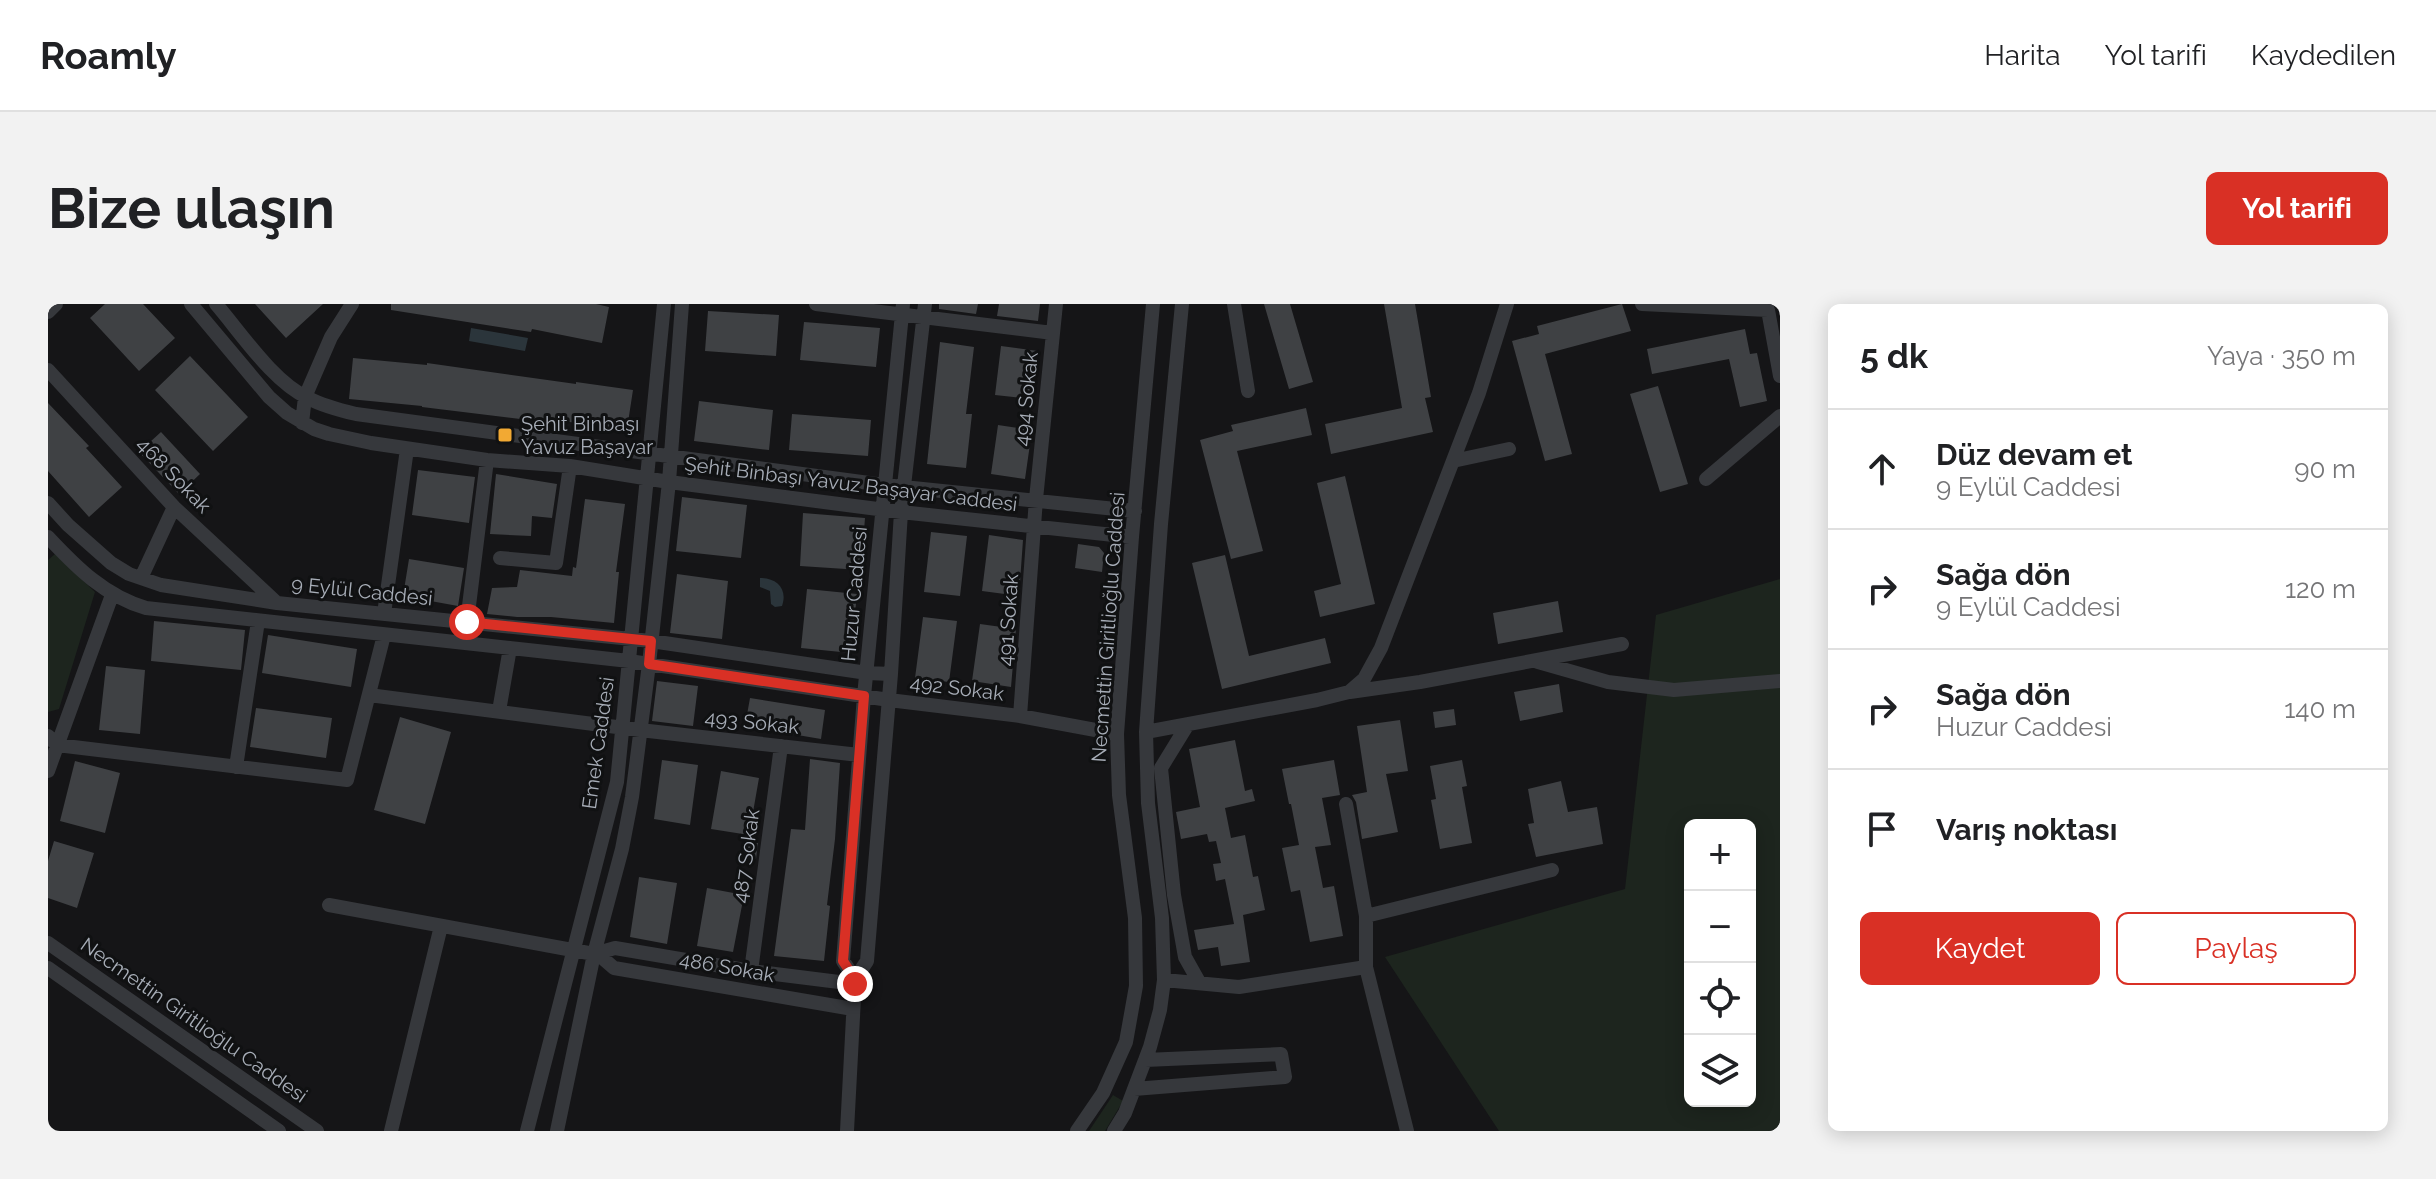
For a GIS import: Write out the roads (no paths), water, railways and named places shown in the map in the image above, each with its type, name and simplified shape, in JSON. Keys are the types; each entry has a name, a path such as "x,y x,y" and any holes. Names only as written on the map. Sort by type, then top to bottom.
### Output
{"street":[{"path":"48,312 56,304"},
{"name":"Şehit Binbaşı Yavuz Başayar Caddesi","path":"191,304 269,397 302,423 329,434 487,460 570,466 901,512 1132,537"},
{"name":"Şehit Binbaşı Yavuz Başayar Caddesi","path":"216,304 261,359 305,397 356,414 884,485 1135,511"},
{"path":"302,423 305,397 331,337 352,304"},
{"name":"Emek Caddesi","path":"527,1131 617,782 664,304"},
{"name":"Emek Caddesi","path":"557,1131 632,797 669,482 682,304"},
{"path":"816,304 924,310 1053,333"},
{"name":"494 Sokak","path":"1035,527 1056,304"},
{"name":"Necmettin Giritlioğlu Caddesi","path":"1077,1131 1103,1093 1126,1042 1136,986 1135,918 1119,795 1117,734 1153,304"},
{"path":"1114,1131 1125,1113 1145,1060 1160,1010 1164,980 1162,918 1148,803 1146,732 1161,524 1182,304"},
{"path":"1234,304 1248,391"},
{"path":"1349,692 1364,679 1381,648 1479,393 1507,304"},
{"path":"1642,304 1768,310 1780,376"},
{"name":"Huzur Caddesi","path":"855,982 843,961 864,696 903,308"},
{"name":"Huzur Caddesi","path":"855,982 867,961 901,512 924,310"},
{"name":"468 Sokak","path":"48,370 174,507 277,603"},
{"path":"1706,479 1780,416"},
{"path":"384,614 407,449"},
{"path":"1453,461 1509,449"},
{"path":"467,622 487,460"},
{"path":"500,558 556,563 570,466"},
{"name":"9 Eylül Caddesi","path":"48,503 111,563 161,585 277,603 651,641 891,674"},
{"path":"141,578 174,507"},
{"name":"491 Sokak","path":"1020,716 1035,527"},
{"name":"9 Eylül Caddesi","path":"48,538 71,562 112,595 146,608 629,661 889,700"},
{"path":"48,771 52,741 112,595"},
{"path":"236,767 258,621"},
{"path":"52,741 347,780 384,635"},
{"path":"1146,732 1349,692 1420,682 1622,644"},
{"path":"499,711 510,648"},
{"path":"1533,661 1608,682 1674,690 1780,681"},
{"name":"493 Sokak","path":"369,695 859,755"},
{"name":"492 Sokak","path":"889,700 1020,716 1117,734"},
{"path":"1188,724 1161,768 1182,941 1185,957 1199,982"},
{"name":"487 Sokak","path":"751,971 781,746"},
{"path":"1346,804 1366,916 1366,967 1407,1131"},
{"path":"1366,916 1552,870"},
{"path":"329,905 596,954"},
{"path":"391,1131 441,926"},
{"name":"Necmettin Giritlioğlu Caddesi","path":"48,943 317,1131"},
{"name":"486 Sokak","path":"596,954 615,948 751,971 855,982"},
{"name":"486 Sokak","path":"596,954 614,968 853,1009"},
{"path":"1164,980 1239,987 1366,967"},
{"name":"Necmettin Giritlioğlu Caddesi","path":"48,968 279,1131"},
{"path":"847,1131 855,982"},
{"path":"1134,1089 1285,1077 1281,1054 1145,1060"}],"place":[{"name":"Şehit Binbaşı Yavuz Başayar","path":"505,435"}]}
